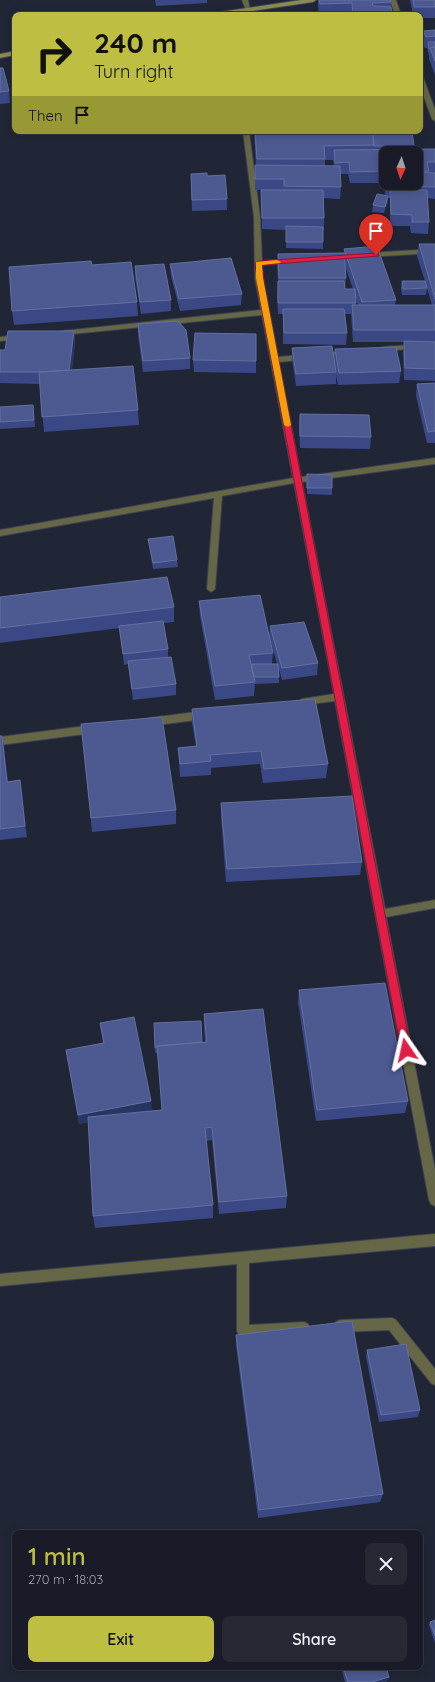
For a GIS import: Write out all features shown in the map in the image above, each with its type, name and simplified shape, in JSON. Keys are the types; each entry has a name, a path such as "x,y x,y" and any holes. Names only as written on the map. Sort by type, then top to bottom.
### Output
{"main road":[{"path":"235,12 313,0"},
{"path":"0,56 12,54"}],"street":[{"path":"245,0 248,9"},
{"path":"393,0 397,12"},
{"path":"423,85 435,119"},
{"path":"246,134 257,217 259,278 435,1200"},
{"path":"358,256 435,251"},
{"path":"259,263 297,260"},
{"path":"55,334 266,312"},
{"path":"0,339 31,336"},
{"path":"377,350 435,345"},
{"path":"275,360 354,352"},
{"path":"0,533 298,480 435,461"},
{"path":"211,589 218,494"},
{"path":"292,703 339,697"},
{"path":"142,723 213,714"},
{"path":"0,742 103,728"},
{"path":"380,914 435,904"},
{"path":"0,1280 435,1240"},
{"path":"243,1258 243,1331 314,1328"},
{"path":"329,1327 392,1324 435,1379"}],"building":[{"path":"319,0 391,0 391,2 372,3 373,6 391,7 392,12 353,12 352,3 320,4"},
{"path":"413,0 435,0 435,7 414,7"},
{"path":"435,30 435,36 426,37 423,31"},
{"path":"428,42 435,42 435,47 429,49"},
{"path":"435,47 435,61 430,48"},
{"path":"0,68 3,68 9,91 0,92"},
{"path":"255,134 372,134 374,145 324,146 325,159 257,159"},
{"path":"373,134 412,134 414,146 374,146"},
{"path":"423,149 435,149 435,162 427,162 429,171 423,171"},
{"path":"334,150 379,150 379,171 350,172 349,162 335,163"},
{"path":"255,165 340,166 341,187 284,186 284,179 255,179"},
{"path":"423,172 435,173 435,187 423,187"},
{"path":"207,173 207,176 225,175 227,199 192,200 191,174"},
{"path":"261,190 323,190 324,218 262,218"},
{"path":"390,190 427,190 429,222 412,222 412,215 391,214"},
{"path":"377,194 388,196 385,207 373,205"},
{"path":"286,226 323,227 323,242 286,242"},
{"path":"419,244 435,244 435,299"},
{"path":"377,246 396,300 362,302 344,249"},
{"path":"344,253 346,278 279,278 278,254"},
{"path":"231,258 242,294 179,299 170,264"},
{"path":"91,261 92,265 131,262 137,302 12,311 9,267"},
{"path":"164,264 171,300 140,302 135,266"},
{"path":"278,281 344,281 345,289 355,289 356,303 278,303"},
{"path":"402,281 425,281 427,288 403,289"},
{"path":"352,305 435,305 435,330 354,330"},
{"path":"283,309 344,309 347,333 284,333"},
{"path":"178,321 186,330 190,358 143,361 138,324"},
{"path":"8,331 74,331 69,370 45,372 0,372 0,350 5,350"},
{"path":"195,333 256,334 256,361 193,360"},
{"path":"404,341 435,342 435,369 405,368"},
{"path":"332,346 336,372 296,374 292,348"},
{"path":"396,347 401,371 339,373 335,349"},
{"path":"133,366 138,410 42,417 39,372"},
{"path":"435,383 435,431 428,432 417,384"},
{"path":"33,405 34,420 0,422 0,407"},
{"path":"300,414 369,415 371,437 300,436"},
{"path":"307,474 332,475 332,488 307,488"},
{"path":"173,536 177,560 153,563 148,539"},
{"path":"167,577 174,607 0,628 0,597"},
{"path":"260,595 273,653 249,655 255,682 215,686 199,601"},
{"path":"163,621 168,649 123,654 119,626"},
{"path":"304,622 318,663 282,668 270,626"},
{"path":"171,657 176,684 132,689 128,661"},
{"path":"252,664 278,664 279,677 254,677"},
{"path":"315,699 328,764 264,769 261,751 210,755 211,761 180,764 178,748 197,746 192,709"},
{"path":"162,717 176,810 91,818 81,724"},
{"path":"0,736 2,736 7,782 20,780 25,826 0,829"},
{"path":"352,796 362,862 227,869 221,803"},
{"path":"385,983 408,1101 317,1110 299,990"},
{"path":"263,1009 287,1196 219,1202 212,1127 205,1128 213,1205 93,1216 88,1117 162,1110 157,1046 207,1042 204,1014"},
{"path":"134,1017 151,1101 78,1115 66,1050 104,1043 100,1023"},
{"path":"201,1021 202,1042 157,1046 155,1048 154,1023"},
{"path":"352,1321 383,1494 259,1510 236,1335"},
{"path":"406,1344 420,1410 381,1415 367,1350"},
{"path":"435,1620 435,1636 430,1622"},
{"path":"344,1670 387,1670 389,1677 372,1682 348,1682"}],"slow traffic":[{"path":"277,262 259,263 259,278 288,425"}],"route":[{"path":"376,255 259,263 259,278 406,1050"}]}
